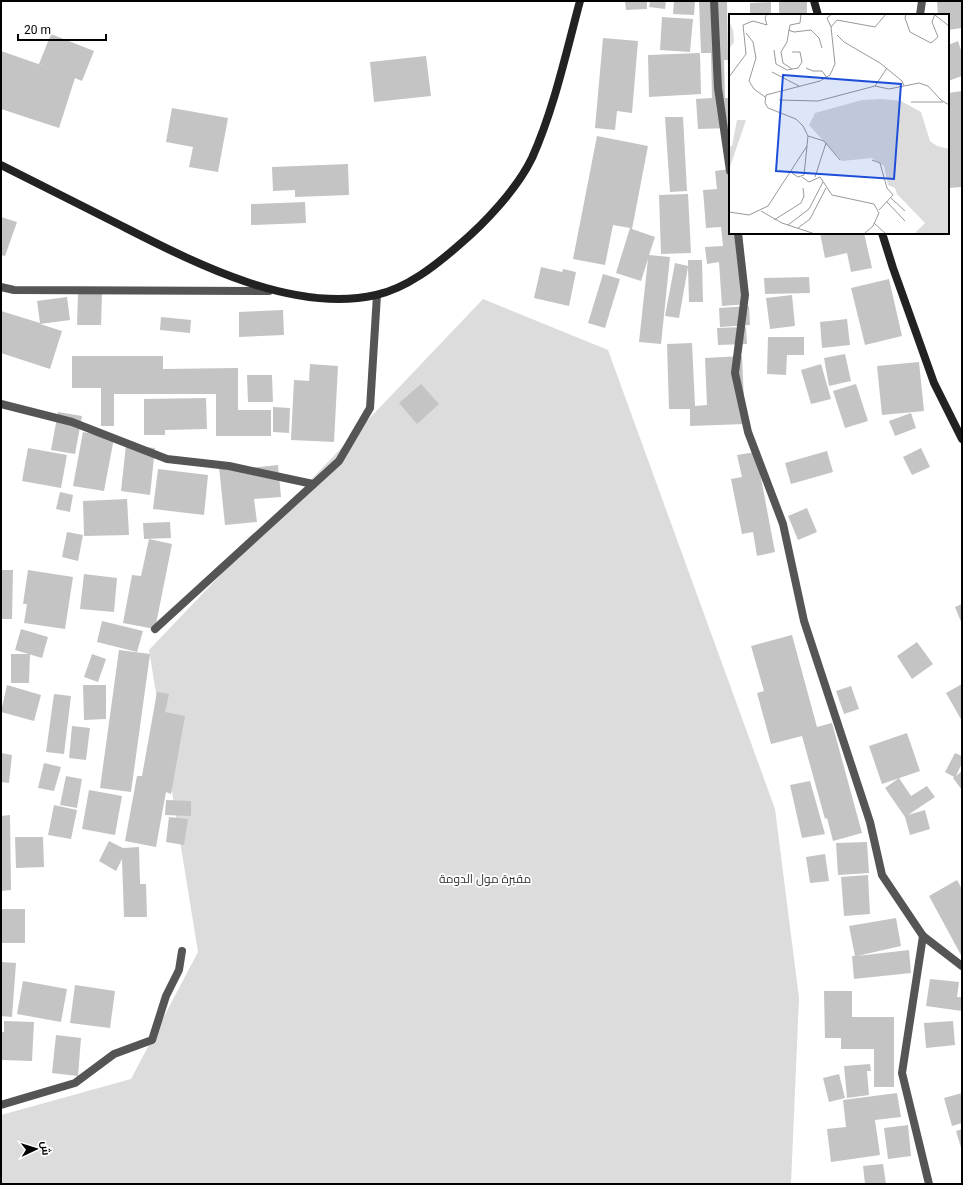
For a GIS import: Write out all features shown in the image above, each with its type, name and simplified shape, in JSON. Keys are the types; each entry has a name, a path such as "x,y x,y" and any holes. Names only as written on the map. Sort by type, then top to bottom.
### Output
{"main road":[{"path":"1,165 183,258 269,291 338,300 377,295 407,283 439,263 468,238 513,188 531,160 544,127 580,1"},
{"path":"814,1 818,14"},
{"path":"882,234 934,383 962,439"}],"street":[{"path":"714,1 718,88 729,164"},
{"path":"920,14 922,1"},
{"path":"738,234 745,295 735,372 748,432 783,524 804,621 870,822 882,875 923,936 962,966"},
{"path":"1,287 14,290 269,291"},
{"path":"155,629 339,461 370,408 377,295"},
{"path":"1,404 72,422 167,460 229,466 314,484"},
{"path":"923,936 902,1073 929,1184"},
{"path":"1,1105 75,1083 114,1054 152,1040 166,996 179,970 182,951"}],"green space":[{"name":"مقبرة مول الدومة","path":"483,299 608,350 775,809 799,998 791,1184 1,1184 1,1115 131,1079 198,952 149,650"}],"building":[{"path":"625,1 647,1 647,9 626,10"},
{"path":"650,1 666,1 665,9 649,7"},
{"path":"674,1 695,1 694,15 673,14"},
{"path":"699,1 727,1 728,60 724,60 725,98 729,98 729,128 698,129 696,99 712,98 711,53 701,53"},
{"path":"779,1 807,1 807,14 779,14"},
{"path":"937,1 962,1 962,28 949,30 949,14 938,14"},
{"path":"771,2 771,14 750,14 750,3"},
{"path":"662,17 693,19 690,52 660,50"},
{"path":"51,34 94,51 82,81 75,78 59,128 1,109 1,51 50,68 39,64"},
{"path":"603,38 638,41 632,113 617,111 615,130 595,128"},
{"path":"958,41 962,53 962,76 949,81 949,45"},
{"path":"700,53 701,94 649,97 648,55"},
{"path":"426,56 431,96 374,102 370,62"},
{"path":"962,91 962,187 949,188 949,93"},
{"path":"172,108 228,118 218,172 189,167 193,147 166,142"},
{"path":"665,117 683,117 687,191 670,192"},
{"path":"597,136 648,146 632,229 655,237 649,255 670,257 661,344 639,342 648,259 641,281 616,273 630,228 613,225 605,265 573,259"},
{"path":"348,164 349,195 295,197 295,190 273,191 272,167"},
{"path":"729,169 729,234 742,234 748,304 722,306 719,262 707,264 705,247 723,246 721,227 706,228 703,190 717,189 715,171"},
{"path":"688,194 691,253 661,254 659,195"},
{"path":"305,202 306,223 251,225 251,204"},
{"path":"1,217 17,222 5,256 1,255"},
{"path":"820,234 864,234 872,268 851,272 847,253 825,258"},
{"path":"688,260 702,260 703,302 689,302 688,267 679,318 665,316 675,263 688,266"},
{"path":"541,267 562,272 563,269 576,272 569,306 534,298"},
{"path":"603,274 620,279 605,328 588,323"},
{"path":"809,277 810,293 765,294 764,278"},
{"path":"889,279 902,336 865,345 851,288"},
{"path":"78,294 102,294 101,325 77,325"},
{"path":"792,295 795,326 770,329 766,298"},
{"path":"67,297 70,320 40,324 62,331 50,369 1,353 1,311 40,323 37,301"},
{"path":"749,306 750,325 720,327 719,308"},
{"path":"283,310 284,335 239,337 239,312"},
{"path":"161,317 191,320 190,333 160,330"},
{"path":"847,319 850,345 822,348 820,322"},
{"path":"746,327 747,344 718,345 717,328"},
{"path":"768,337 804,337 804,355 787,355 786,375 767,374"},
{"path":"692,343 695,406 707,405 705,358 742,356 745,424 690,426 690,409 669,409 667,344"},
{"path":"845,354 851,381 829,386 824,358"},
{"path":"72,356 163,356 163,369 238,368 238,410 271,410 271,436 216,436 216,394 114,394 114,426 101,426 101,388 72,388"},
{"path":"919,362 924,411 882,415 877,366"},
{"path":"310,364 338,366 334,442 291,440 294,380 309,381"},
{"path":"821,364 831,399 811,404 801,370"},
{"path":"247,375 272,375 273,402 248,402"},
{"path":"421,384 439,404 417,424 399,403"},
{"path":"856,384 868,421 845,428 833,391"},
{"path":"206,398 207,429 165,430 165,435 144,435 144,399"},
{"path":"273,407 290,408 289,433 273,432"},
{"path":"58,412 82,416 75,454 51,450"},
{"path":"911,413 916,428 895,436 889,421"},
{"path":"83,432 114,438 104,491 73,486"},
{"path":"126,445 155,448 150,495 121,491"},
{"path":"28,448 67,455 61,488 22,481"},
{"path":"921,448 930,467 912,475 903,457"},
{"path":"827,451 833,472 791,484 785,463"},
{"path":"756,452 775,552 757,556 753,532 742,534 731,479 742,477 737,455"},
{"path":"278,465 281,497 254,499 257,522 225,525 219,467 240,469"},
{"path":"158,469 208,475 204,515 153,509"},
{"path":"60,492 73,495 70,512 56,509"},
{"path":"127,499 129,535 84,536 83,501"},
{"path":"807,508 817,532 798,540 788,516"},
{"path":"170,522 171,538 144,539 143,523"},
{"path":"67,532 83,535 78,561 62,557"},
{"path":"149,539 172,544 155,629 123,623 132,575 141,576"},
{"path":"1,570 13,570 12,619 1,619"},
{"path":"28,570 73,577 65,629 24,623 27,604 23,604"},
{"path":"84,574 117,578 114,612 80,609"},
{"path":"962,604 962,624 955,607"},
{"path":"102,621 143,631 137,652 97,642"},
{"path":"21,629 48,637 42,658 15,650"},
{"path":"792,635 817,727 832,723 862,833 833,841 827,818 825,819 802,736 771,744 757,693 764,691 751,646"},
{"path":"917,642 933,664 912,679 897,656"},
{"path":"119,650 150,654 131,792 100,788"},
{"path":"11,654 30,654 29,683 11,683"},
{"path":"92,654 106,659 98,682 84,677"},
{"path":"962,684 962,721 946,693"},
{"path":"7,685 41,695 34,721 1,712"},
{"path":"83,685 106,685 106,719 84,720"},
{"path":"851,686 859,709 844,714 836,691"},
{"path":"157,692 169,694 165,712 185,716 171,794 166,792 156,847 125,841 137,776 142,776"},
{"path":"54,694 71,696 64,754 46,752"},
{"path":"72,726 90,728 86,760 69,758"},
{"path":"907,733 920,771 882,784 869,746"},
{"path":"1,753 12,755 9,783 1,782"},
{"path":"955,753 962,756 962,763 956,776 962,771 962,790 953,778 954,777 945,772"},
{"path":"44,763 61,767 54,791 38,788"},
{"path":"66,776 82,779 77,808 60,805"},
{"path":"899,778 911,796 927,786 935,797 908,815 925,810 930,829 910,835 905,817 885,788"},
{"path":"810,781 825,834 802,838 790,785"},
{"path":"89,790 122,796 115,835 82,829"},
{"path":"166,800 191,801 191,816 165,815"},
{"path":"54,805 77,810 71,839 48,835"},
{"path":"10,815 11,890 1,891 1,816"},
{"path":"169,817 188,819 184,845 166,842"},
{"path":"15,837 43,837 44,867 16,868"},
{"path":"109,841 123,848 139,847 140,884 146,884 147,917 124,917 122,859 116,871 99,861"},
{"path":"867,842 869,873 838,875 836,843"},
{"path":"825,854 829,881 810,883 806,857"},
{"path":"868,875 870,914 844,916 841,877"},
{"path":"957,880 962,889 962,957 929,896"},
{"path":"1,909 25,909 25,943 1,943"},
{"path":"896,918 901,946 857,956 909,950 911,973 854,979 852,956 855,956 849,926"},
{"path":"1,962 16,963 12,1017 1,1016"},
{"path":"930,979 959,982 957,997 962,997 962,1011 926,1006"},
{"path":"23,981 67,989 61,1022 17,1014"},
{"path":"75,985 115,991 110,1028 70,1023"},
{"path":"824,991 852,991 852,1017 894,1017 894,1087 874,1087 874,1049 841,1049 841,1038 825,1038"},
{"path":"4,1021 34,1022 32,1061 1,1060 1,1032 4,1032"},
{"path":"953,1021 955,1045 926,1048 924,1023"},
{"path":"56,1035 81,1038 78,1076 52,1073"},
{"path":"870,1064 871,1071 867,1071 869,1095 847,1098 844,1066"},
{"path":"839,1074 845,1098 829,1102 823,1078"},
{"path":"897,1093 901,1117 875,1120 880,1155 831,1162 827,1129 846,1127 843,1100"},
{"path":"962,1093 962,1123 952,1126 944,1098"},
{"path":"908,1125 911,1156 888,1159 884,1128"},
{"path":"962,1129 962,1151 956,1131"},
{"path":"883,1164 886,1184 865,1184 863,1166"}]}
